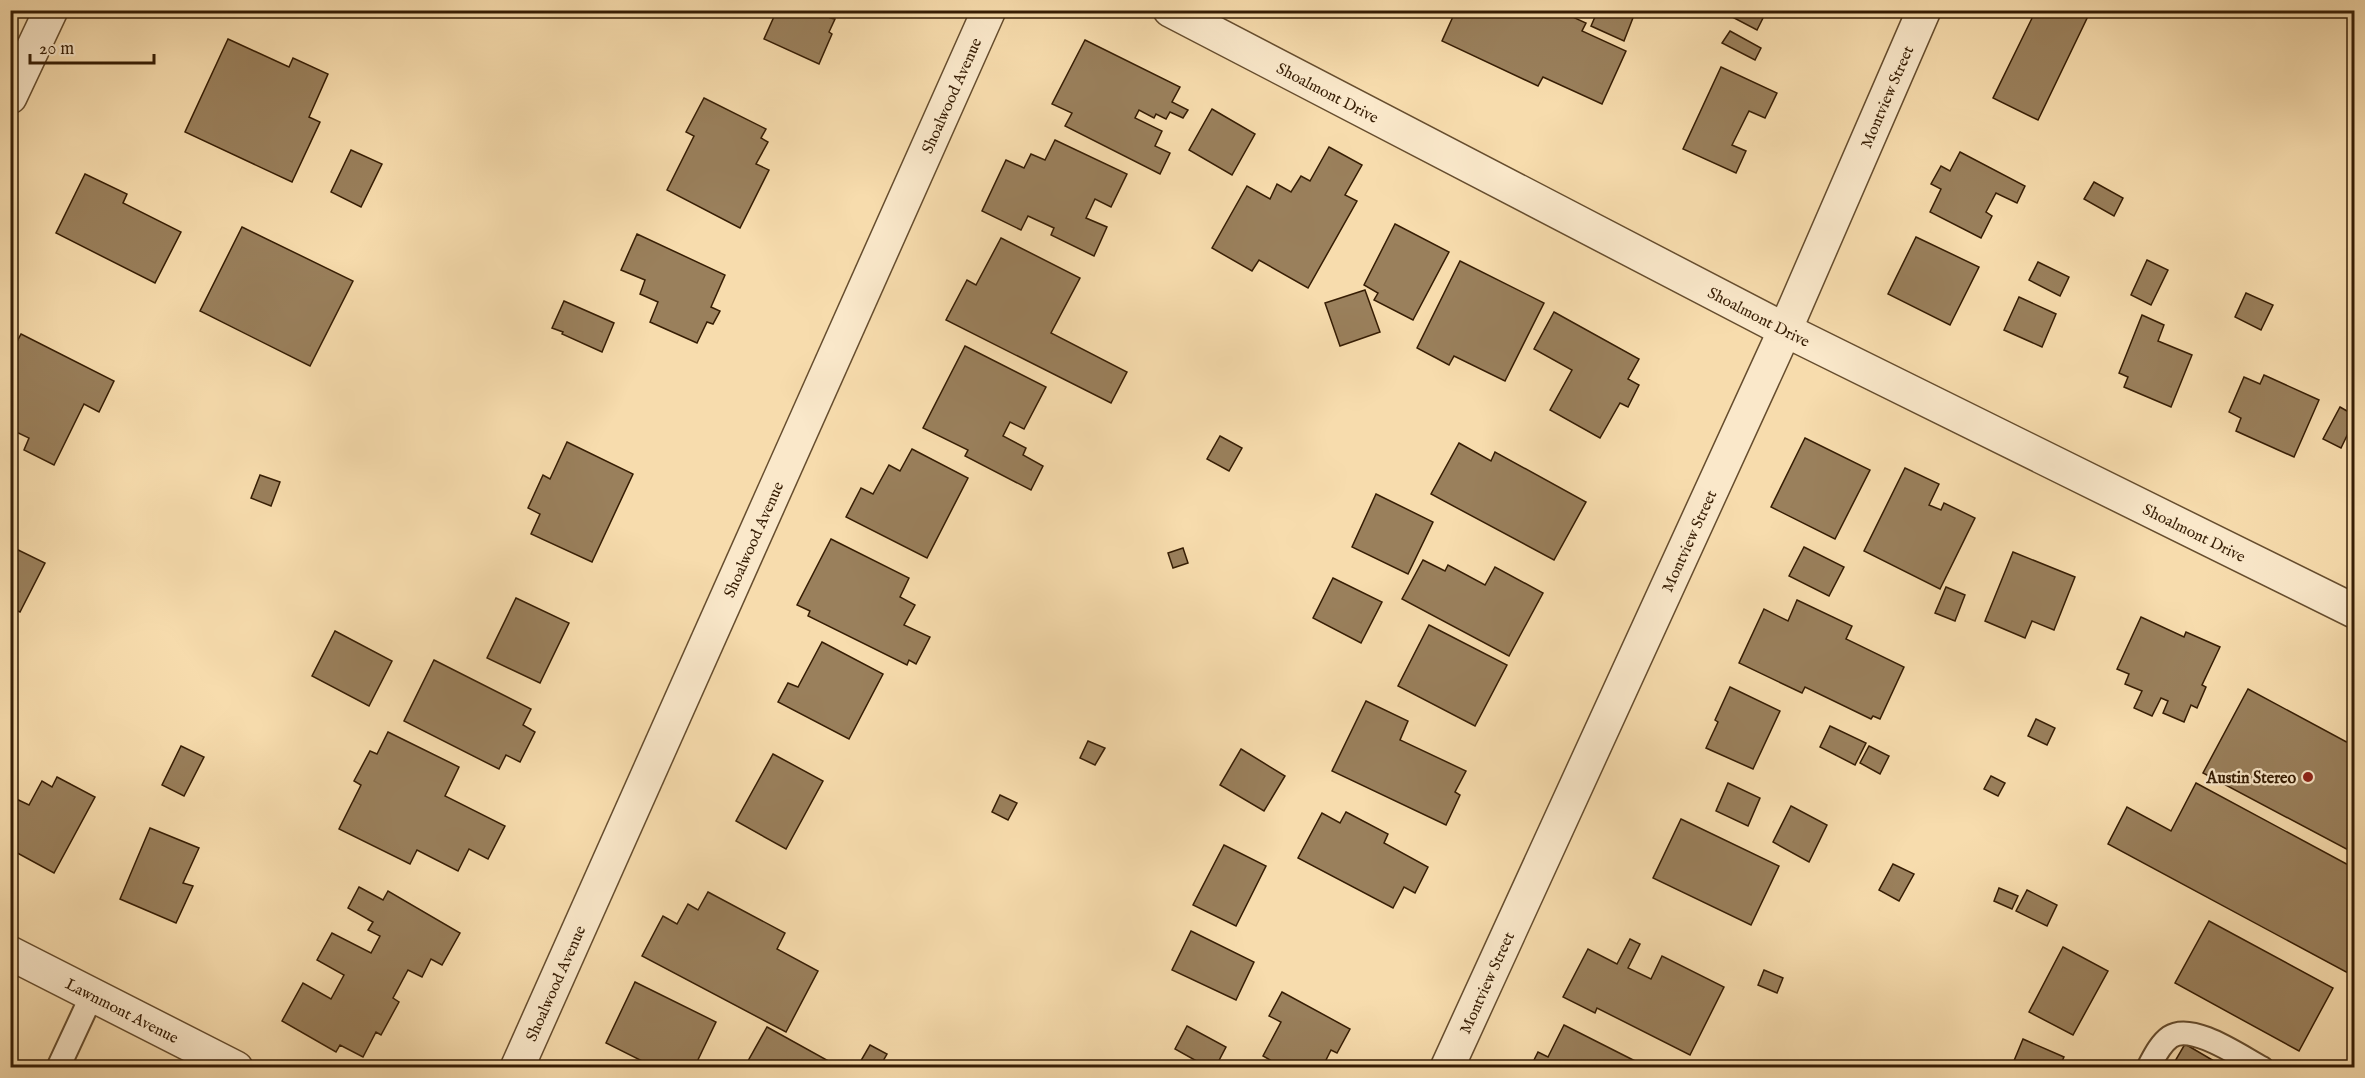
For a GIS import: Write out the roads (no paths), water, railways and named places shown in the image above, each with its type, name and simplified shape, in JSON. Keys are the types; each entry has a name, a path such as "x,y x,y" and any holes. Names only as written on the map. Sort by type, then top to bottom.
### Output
{"street":[{"path":"10,97 51,10"},
{"name":"Shoalwood Avenue","path":"517,1068 989,10"},
{"name":"Shoalmont Drive","path":"1170,10 1785,330 2355,611"},
{"name":"Montview Street","path":"1447,1068 1785,330 1924,10"},
{"name":"Lawnmont Avenue","path":"10,953 236,1068"}],"lane":[{"path":"58,1068 92,994"},
{"path":"2148,1068 2160,1047 2170,1037 2182,1032 2195,1033 2262,1068"}],"place":[{"name":"Austin Stereo","path":"2308,777"}]}
